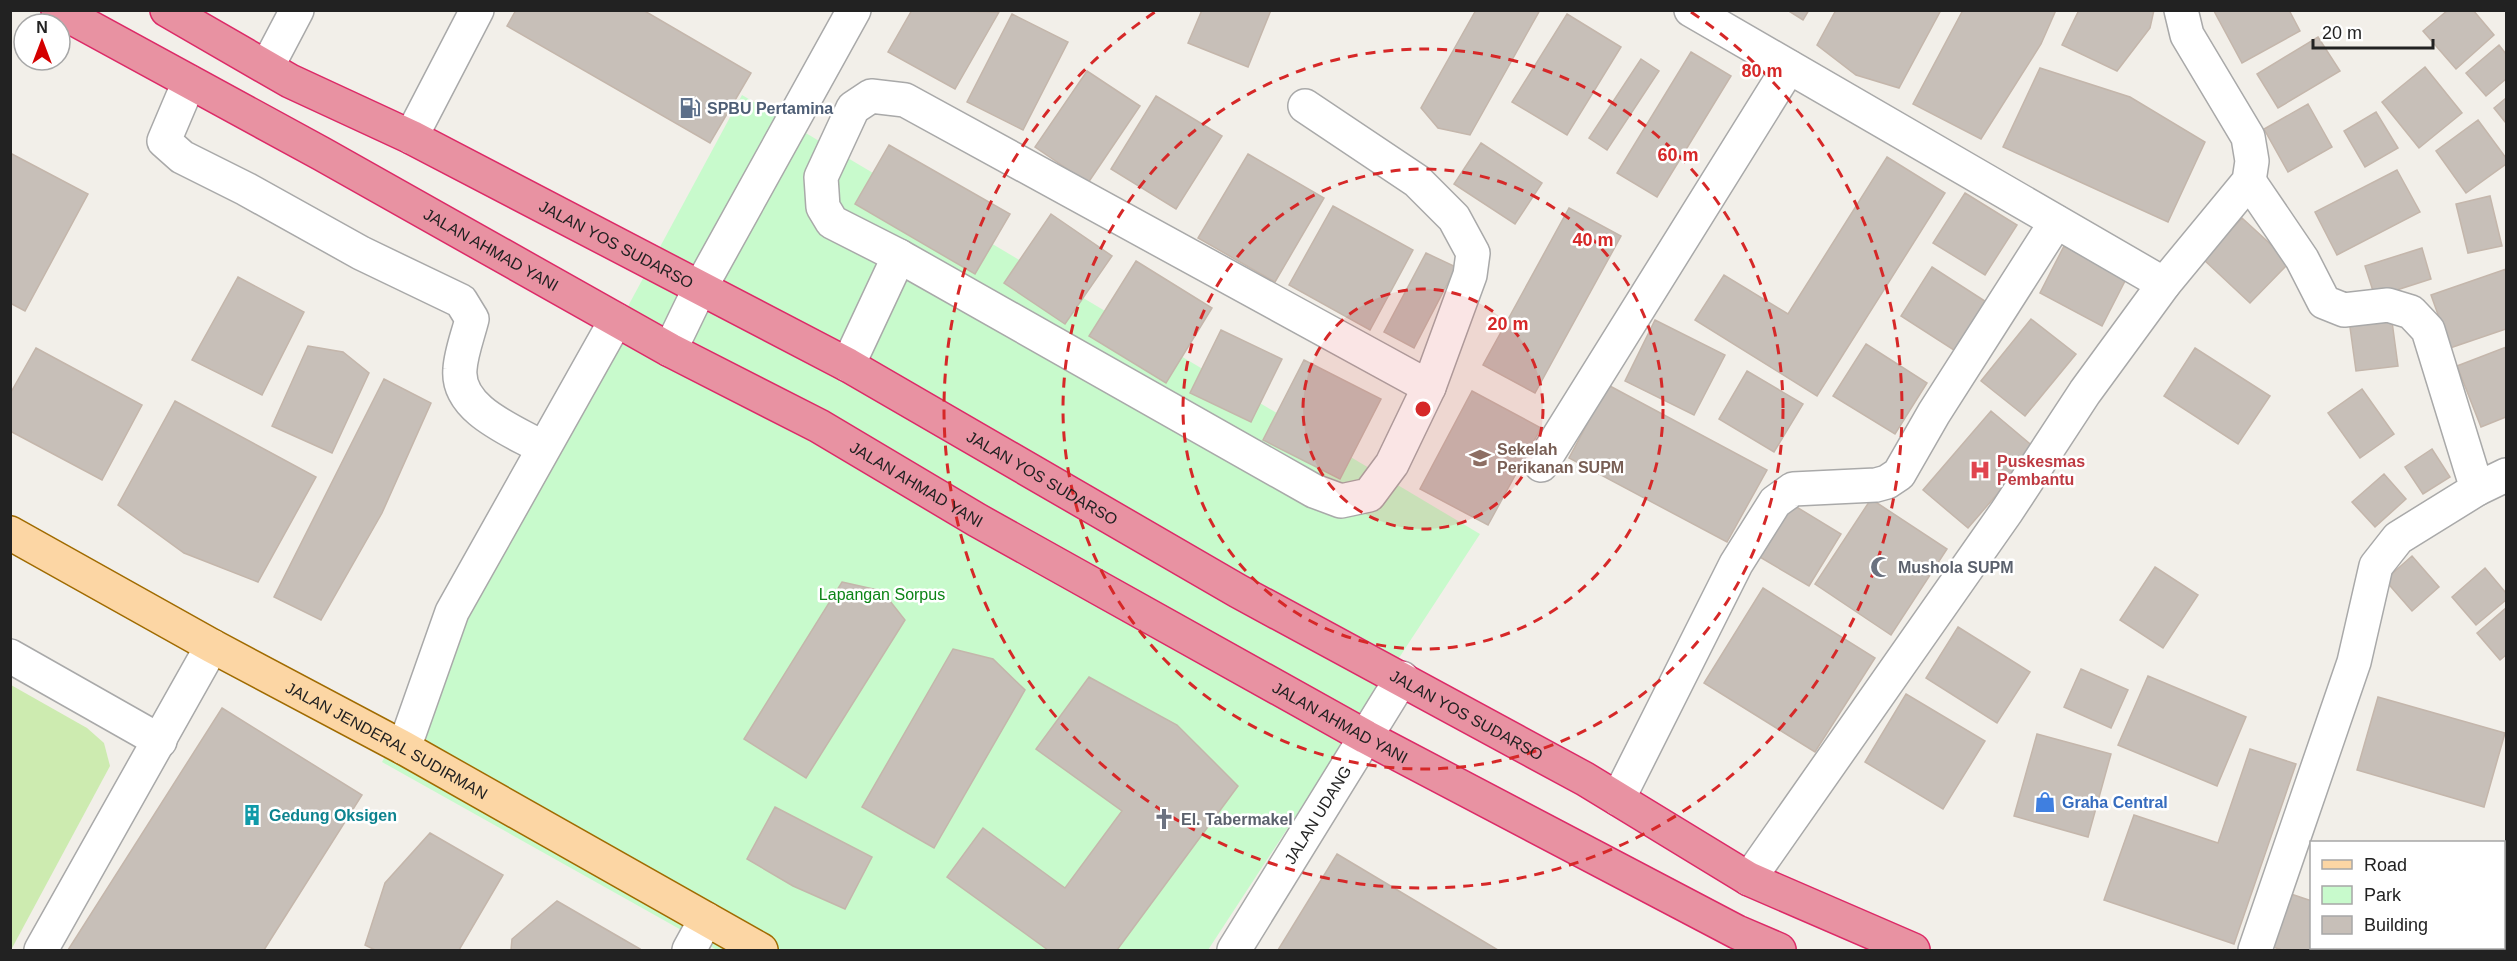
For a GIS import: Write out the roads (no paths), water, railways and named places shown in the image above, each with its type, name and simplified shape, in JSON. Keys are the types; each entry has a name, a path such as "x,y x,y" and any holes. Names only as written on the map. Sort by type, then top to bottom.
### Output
{"highway":[{"name":"JALAN AHMAD YANI","path":"58,10 670,350 819,426 978,520 1366,737 1737,932 1779,951"},
{"name":"JALAN YOS SUDARSO","path":"167,10 290,81 411,137 699,290 848,365 1238,591 1402,678 1618,799 1749,879 1913,951"}],"main road":[{"name":"JALAN JENDERAL SUDIRMAN","path":"10,533 212,646 404,748 762,951"}],"street":[{"path":"267,67 297,10"},
{"path":"411,137 477,10"},
{"path":"670,350 699,290 854,10"},
{"path":"1691,10 2164,284"},
{"path":"1749,879 2007,511 2085,392 2164,284 2249,181 2252,161 2248,137 2187,35 2181,10"},
{"path":"1540,465 1789,67"},
{"path":"189,82 164,141 182,157 246,189 361,254 460,301 472,319 459,371 465,395 474,408 543,448"},
{"path":"1305,106 1417,181 1454,218 1473,254 1470,275 1429,387 1392,464 1369,495 1341,501 1314,491 899,256 832,222 823,207 821,177 853,108 872,96 905,100 1429,387"},
{"path":"2249,181 2302,260 2324,302 2344,310 2388,304 2411,312 2428,330 2477,489"},
{"path":"1618,799 1736,564 1775,502 1793,489 1876,485 1887,482 1899,474 1934,413 2056,222"},
{"path":"848,365 899,256"},
{"path":"404,748 453,612 616,320"},
{"path":"2255,951 2354,662 2376,566 2398,538 2477,489 2506,475"},
{"path":"41,951 212,646"},
{"path":"10,656 160,741"},
{"name":"JALAN UDANG","path":"1233,951 1402,678"},
{"path":"689,951 706,920"}],"place":[{"name":"SPBU Pertamina","path":"690,108"},
{"name":"Sekelah Perikanan SUPM","path":"1480,458"},
{"name":"Puskesmas Pembantu","path":"1980,470"},
{"name":"Mushola SUPM","path":"1881,567"},
{"name":"Graha Central","path":"2045,802"},
{"name":"Gedung Oksigen","path":"252,815"},
{"name":"El. Tabermakel","path":"1164,819"}],"park label":[{"name":"Lapangan Sorpus","path":"882,594"}]}
